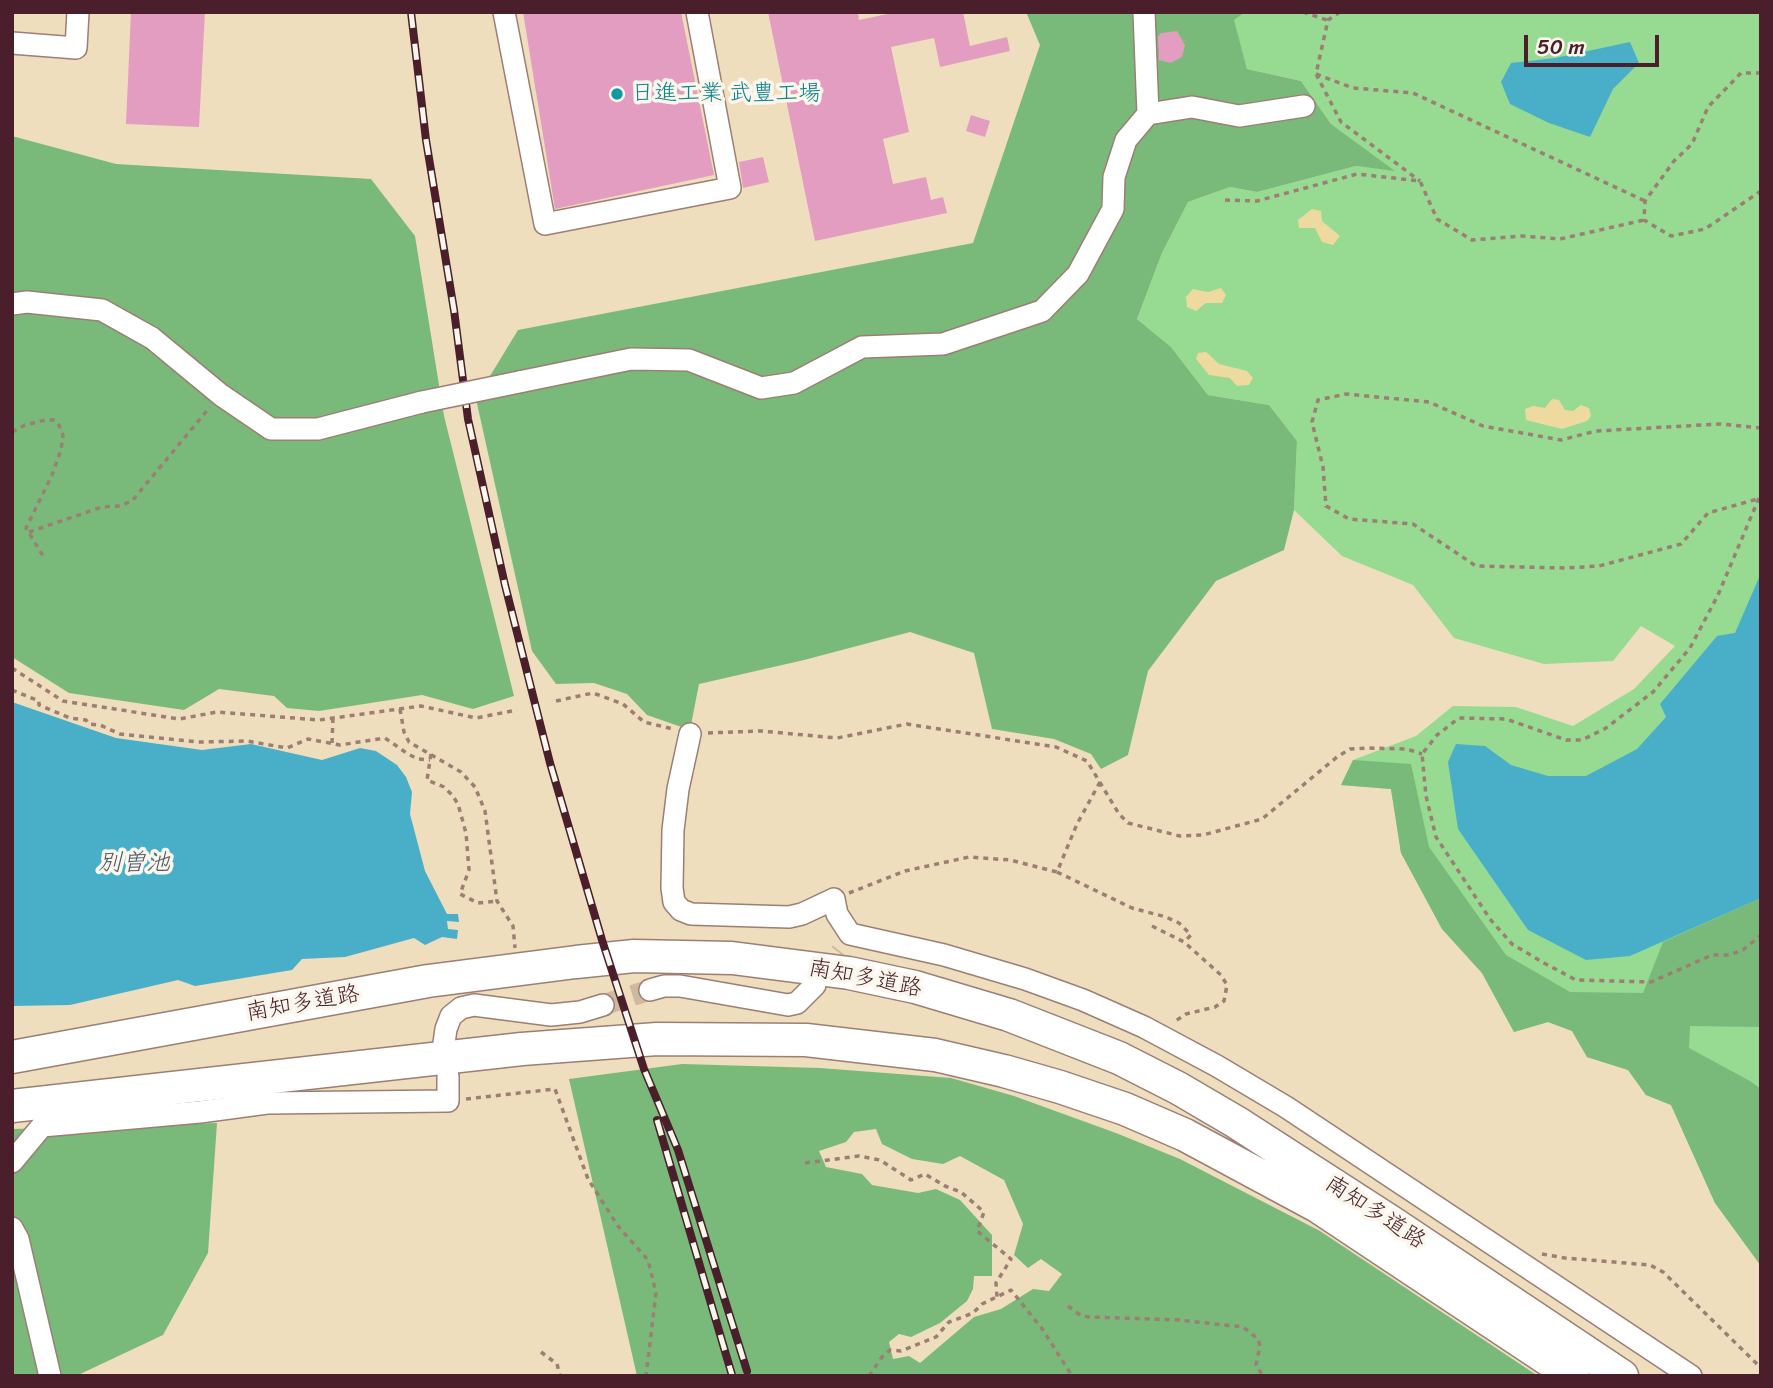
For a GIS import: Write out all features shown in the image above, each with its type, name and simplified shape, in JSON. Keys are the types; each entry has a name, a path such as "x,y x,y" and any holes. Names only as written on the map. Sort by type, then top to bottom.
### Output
{"highway":[{"name":"南知多道路","path":"12,1057 428,981 634,956 732,958 849,972 915,987 1009,1015 1119,1058 1178,1088 1236,1122 1622,1376"},
{"name":"南知多道路","path":"12,1106 508,1050 656,1039 806,1040 935,1055 1060,1087 1125,1109 1185,1135 1317,1206 1573,1376"}],"street":[{"path":"12,43 76,48 78,12"},
{"path":"504,12 545,224 730,188 697,12"},
{"path":"1144,12 1148,114"},
{"path":"12,304 27,302 102,310 152,338 220,395 271,429 318,429 422,402 631,359 689,360 761,388 794,383 862,347 943,344 1042,311 1078,274 1113,209 1114,177 1126,140 1148,114 1192,107 1238,116 1304,106"},
{"path":"690,734 678,789 673,830 671,888 674,902 681,910 691,914 789,917 834,899 845,943 944,955 1025,979 1083,1000 1167,1040 1286,1107 1691,1376"},
{"path":"650,990 664,986 680,986 788,1005 797,1003 815,985"},
{"path":"444,1043 451,1016 461,1008 474,1005 551,1015 580,1012 603,1005"},
{"path":"12,1162 42,1126 200,1112 267,1103 448,1101 448,1076"},
{"path":"12,1228 18,1239 50,1376"}],"path":[{"path":"1303,12 1328,20"},
{"path":"1340,12 1328,20 1316,74 1341,122 1420,181 1437,219 1472,240 1522,236 1560,239 1644,220 1671,236 1705,229 1761,191"},
{"path":"1644,220 1645,201 1674,161 1692,144 1708,107 1741,73 1761,73"},
{"path":"1316,74 1353,88 1413,93 1645,201"},
{"path":"1225,200 1257,201 1357,174 1420,181"},
{"path":"1760,498 1708,513 1681,544 1599,566 1475,566 1412,524 1349,519 1326,506 1323,467 1312,422 1318,400 1346,394 1429,402 1483,426 1561,440 1596,431 1720,424 1761,428"},
{"path":"29,532 102,507 120,506 132,501 220,395"},
{"path":"12,432 35,423 54,421 63,435 52,475 26,528 43,556"},
{"path":"1760,498 1718,594 1690,648 1653,691 1606,728 1583,740 1566,740 1506,719 1459,718 1437,736 1422,754 1426,796 1436,837 1490,919 1512,944 1544,962 1576,979 1651,982 1712,955 1729,955 1743,950 1761,935"},
{"path":"12,667 63,701 179,719 216,712 319,720 421,706 476,718 517,710"},
{"path":"12,690 70,718 86,720 89,724 100,725 120,734 199,742 247,741 287,748 307,739 341,745 385,738 418,759 430,760"},
{"path":"556,701 593,693 623,704 644,722 690,734 761,731 837,738 907,724 1056,747 1087,761 1119,814 1128,823 1180,836 1203,835 1262,819 1350,749 1407,749 1422,754"},
{"path":"400,709 404,732 409,742 461,772 475,787 485,811 489,831 497,901 513,926 515,950"},
{"path":"332,743 334,718"},
{"path":"431,754 427,780 444,787 452,795 458,804 466,833 469,870 460,894 478,903 497,901"},
{"path":"1056,872 1077,824 1100,782"},
{"path":"834,899 905,871 969,858 1010,860 1056,872 1132,908 1179,923 1191,935 1184,943"},
{"path":"1152,926 1184,943 1221,975 1227,985 1224,1001 1215,1007 1186,1014 1176,1020 1170,1027 1167,1040"},
{"path":"448,1101 555,1089 588,1179 618,1226 649,1260 656,1293 646,1376"},
{"path":"805,1163 859,1156 880,1160 911,1180 925,1174 961,1192 984,1212 977,1231 1011,1259 996,1283 997,1297"},
{"path":"1506,1252 1520,1250 1565,1258 1650,1265 1663,1272 1685,1292 1761,1368"},
{"path":"869,1376 881,1357 890,1350 901,1352 936,1338 949,1322 973,1313 982,1304 1011,1290 1043,1330 1072,1376"},
{"path":"1069,1306 1080,1315 1089,1317 1179,1320 1243,1327 1258,1339 1260,1346 1256,1365 1263,1376"},
{"path":"541,1352 557,1364 560,1376"}],"green space":[{"path":"1026,12 1245,12 1234,20 1247,69 1301,81 1331,124 1395,171 1356,166 1257,192 1230,187 1188,202 1162,253 1137,319 1171,347 1208,395 1269,405 1297,441 1294,510 1284,550 1216,581 1148,671 1128,755 1101,769 1091,754 1054,739 992,729 974,653 910,632 699,684 690,730 647,715 627,694 594,683 556,684 532,651 476,399 518,330 973,243 1040,45"},
{"path":"1245,12 1761,12 1761,1266 1715,1203 1671,1105 1646,1095 1628,1070 1587,1057 1572,1031 1548,1022 1514,1032 1482,973 1442,929 1401,853 1391,789 1341,785 1353,760 1416,736 1453,706 1516,707 1573,726 1634,689 1675,646 1641,626 1613,661 1544,664 1454,638 1413,585 1342,556 1294,510 1297,441 1269,405 1208,395 1171,347 1137,319 1162,253 1188,202 1230,187 1257,192 1356,166 1393,170 1331,124 1301,81 1247,69 1233,19"},
{"path":"12,136 116,164 371,179 415,236 444,416 514,696 473,709 422,695 319,711 287,708 274,696 219,689 184,710 69,693 12,657"},
{"path":"1353,760 1411,764 1429,847 1506,955 1570,992 1643,993 1663,942 1761,898 1761,1027 1690,1026 1689,1048 1761,1089 1761,1266 1715,1203 1671,1105 1646,1095 1628,1070 1587,1057 1572,1031 1548,1022 1514,1032 1482,973 1442,929 1401,853 1391,789 1341,785"},
{"path":"682,1064 820,1068 951,1078 1014,1096 1180,1159 1320,1231 1538,1376 637,1376 569,1079","holes":["876,1129 882,1144 912,1159 943,1164 960,1156 1004,1180 1023,1224 1014,1255 1028,1268 1041,1259 1062,1274 1049,1291 1033,1289 1001,1309 974,1317 920,1363 909,1356 893,1359 889,1342 899,1334 911,1337 940,1323 967,1301 973,1289 974,1276 992,1276 992,1235 960,1200 936,1189 918,1193 872,1185 862,1174 826,1167 819,1151 846,1142 854,1132"]},
{"path":"217,1123 208,1253 163,1335 76,1376 12,1376 12,1129"}],"sand":[{"path":"1312,209 1321,211 1322,221 1340,236 1333,245 1322,242 1315,228 1299,228 1298,220"},
{"path":"1221,288 1226,295 1222,303 1206,303 1196,311 1187,307 1186,297 1193,289 1208,292"},
{"path":"1206,352 1219,364 1247,371 1253,378 1249,385 1237,386 1230,378 1209,375 1196,359 1198,353"},
{"path":"1552,399 1559,400 1565,410 1573,411 1581,405 1589,408 1591,416 1587,421 1562,429 1526,420 1525,409 1533,406 1545,408"}],"water":[{"path":"1630,42 1639,63 1613,89 1590,137 1549,123 1510,104 1501,82 1511,63 1555,58"},
{"path":"1761,573 1761,898 1630,956 1586,960 1528,930 1458,829 1448,762 1456,744 1485,746 1511,765 1548,776 1586,776 1637,749 1666,717 1660,704 1717,636 1735,633"},
{"name":"別曽池","path":"12,702 116,738 202,750 251,744 322,760 360,748 376,751 397,765 406,777 412,792 410,814 425,871 447,914 458,914 459,922 447,921 448,929 458,930 457,939 442,937 425,945 414,938 345,957 302,959 292,970 195,986 178,980 70,1005 12,1006"}],"building":[{"path":"131,12 205,12 199,127 126,124"},
{"name":"日進工業 武豊工場","path":"523,12 681,12 714,175 555,209"},
{"path":"768,12 858,12 859,20 897,12 963,12 970,46 1007,37 1010,51 940,67 934,38 891,47 909,132 883,139 893,184 926,177 931,200 943,197 947,213 815,241"},
{"path":"1177,31 1185,45 1182,57 1171,63 1159,60 1158,37 1161,33"},
{"path":"971,115 990,121 985,137 966,131"},
{"path":"763,157 769,182 743,188 739,162"}],"tunnel":[{"path":"821,978 841,952"},
{"path":"603,1005 650,990"}],"railway":[{"path":"411,12 426,140 454,310 468,419 505,585 550,763 602,940 644,1069 678,1150 747,1371"},
{"path":"657,1120 732,1375"}],"place":[{"name":"日進工業 武豊工場","path":"617,94"}]}
